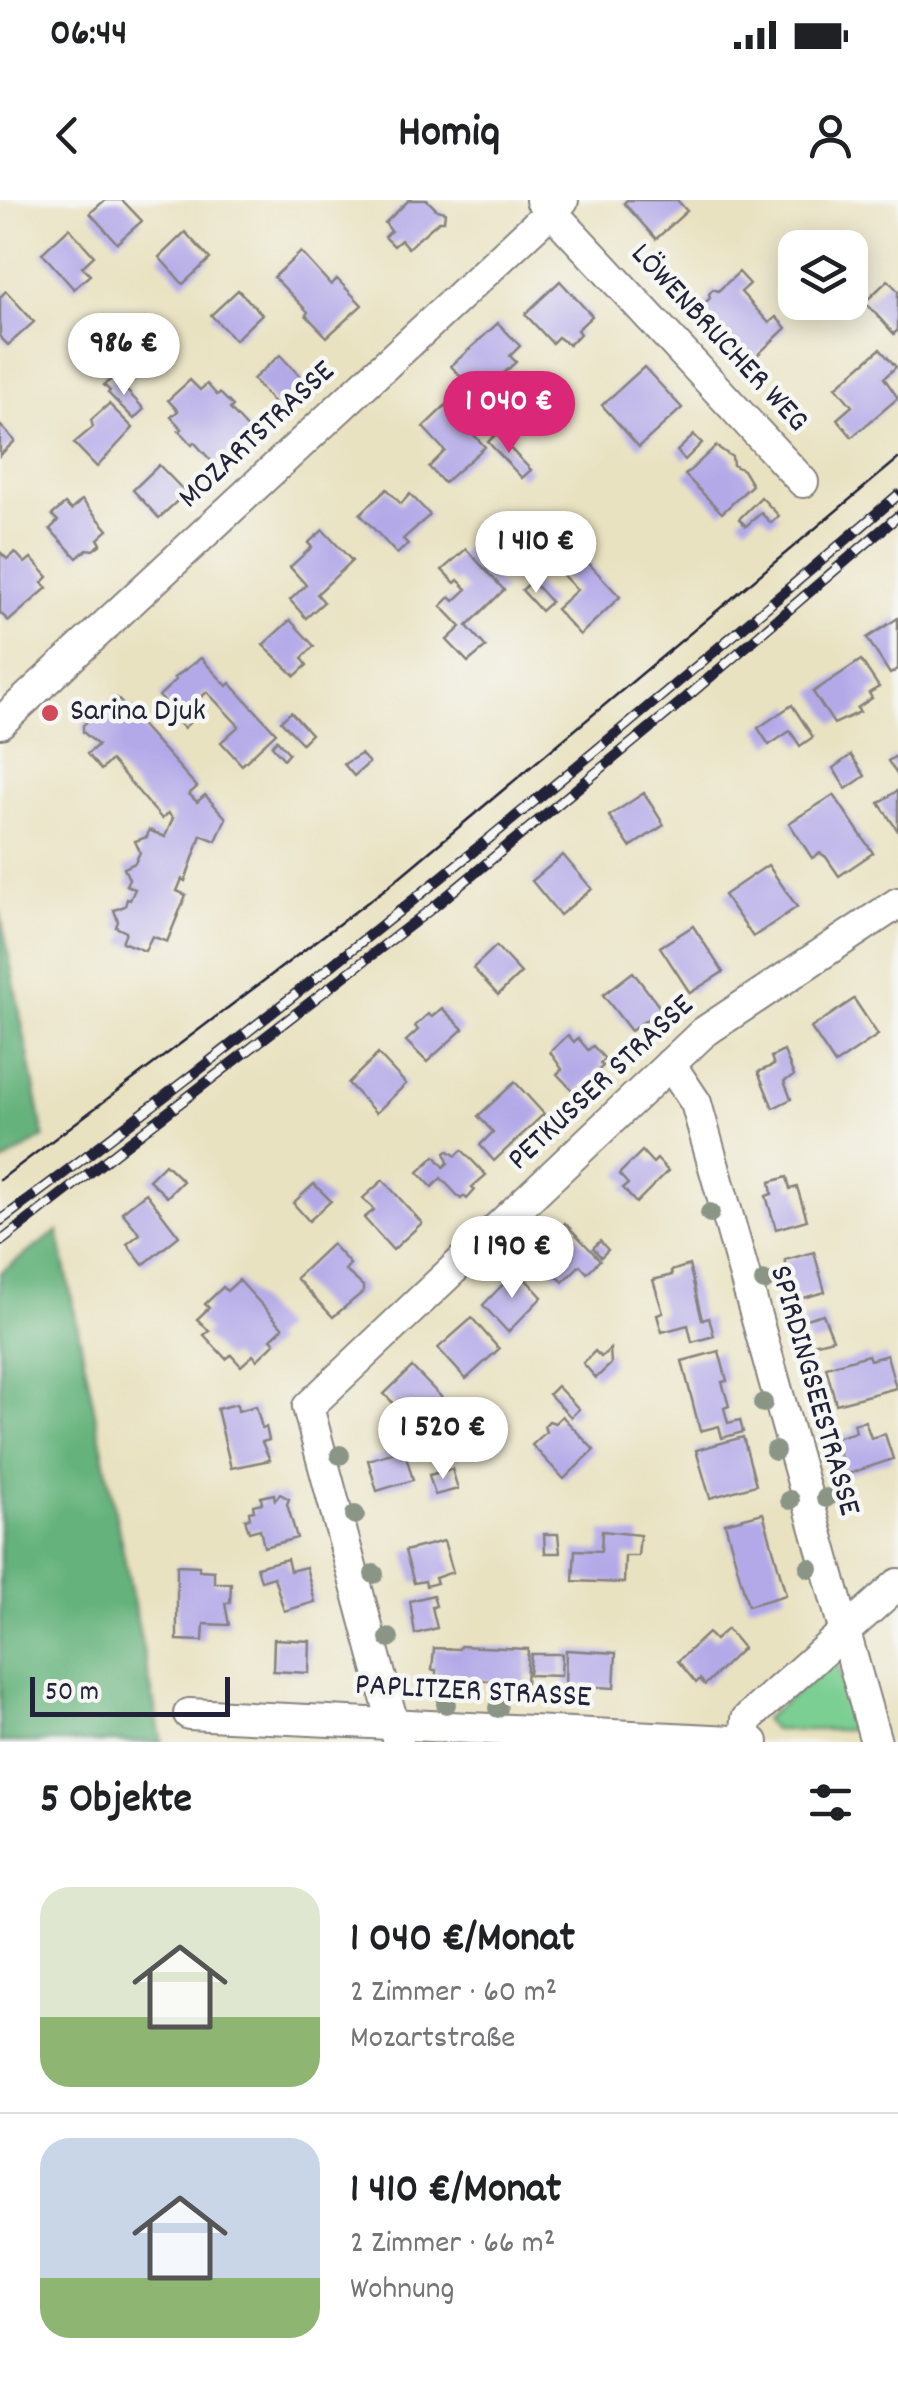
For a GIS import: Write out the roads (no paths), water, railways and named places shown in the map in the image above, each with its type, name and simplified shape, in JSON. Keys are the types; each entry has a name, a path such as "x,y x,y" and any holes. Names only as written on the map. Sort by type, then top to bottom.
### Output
{"street":[{"name":"LÖWENBRUCHER WEG","path":"551,204 803,482"},
{"name":"MOZARTSTRASSE","path":"0,723 551,204"},
{"name":"PETKUSSER STRASSE","path":"395,1733 308,1407 704,1032 898,903"},
{"name":"SPIRDINGSEESTRASSE","path":"670,1064 696,1103 876,1742"},
{"path":"745,1742 747,1718 898,1584"},
{"name":"PAPLITZER STRASSE","path":"189,1714 395,1733 753,1742"}],"tram line":[{"path":"0,1180 385,889 898,459"}],"railway":[{"path":"0,1221 230,1046 455,866 898,495"},
{"path":"0,1242 435,906 898,516"}],"place":[{"name":"Sarina Djuk","path":"50,713"}]}
